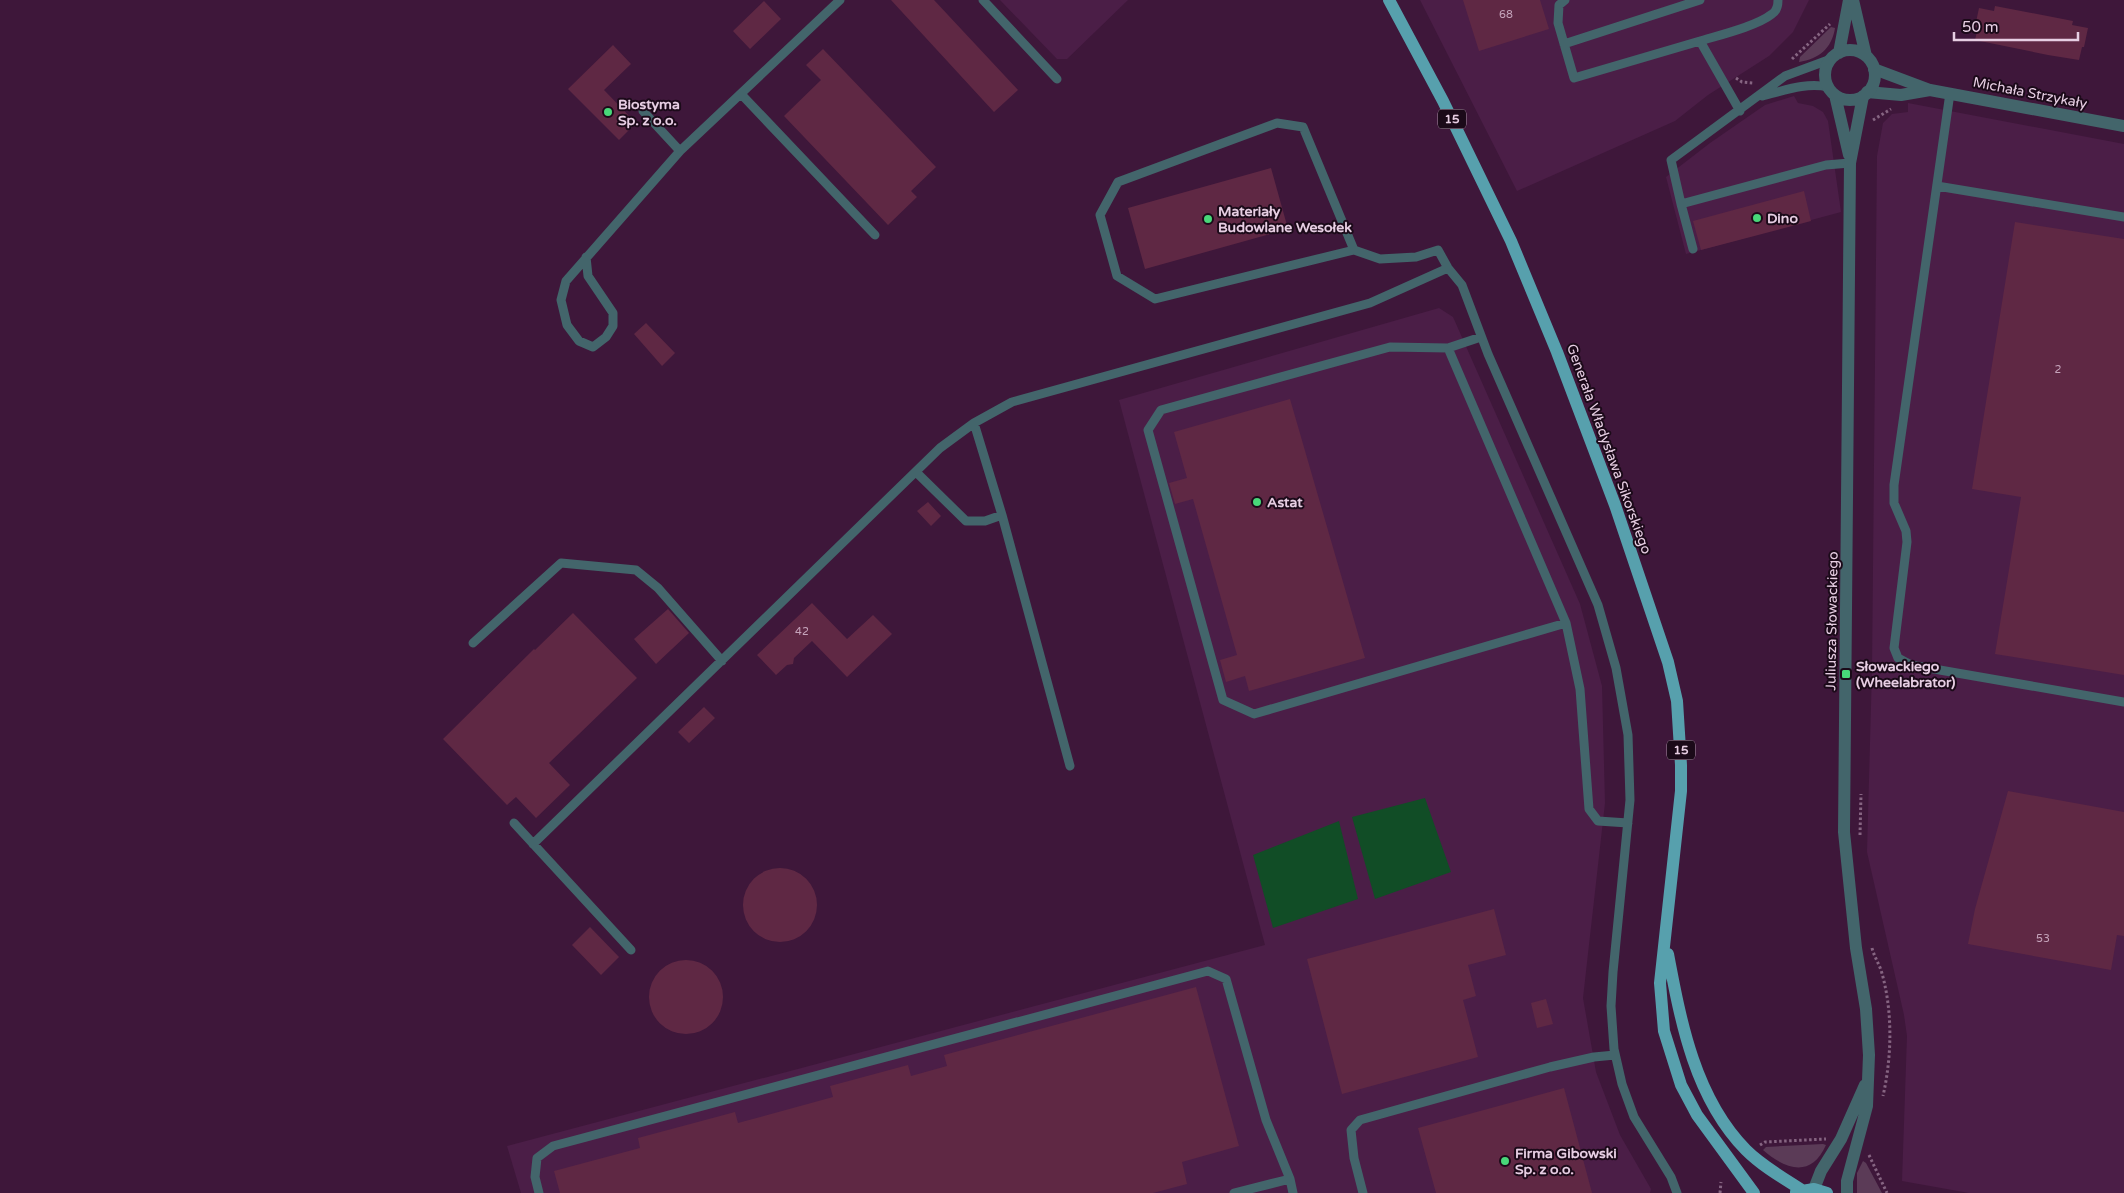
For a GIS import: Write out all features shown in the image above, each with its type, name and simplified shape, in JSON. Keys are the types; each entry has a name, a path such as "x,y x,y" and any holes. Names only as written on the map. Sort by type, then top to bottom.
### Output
{"main road":[{"name":"Generała Władysława Sikorskiego","path":"1390,0 1443,101 1519,259 1557,352 1615,505 1668,662 1677,701 1681,791 1660,984 1664,1031 1678,1078 1697,1115 1754,1193"},
{"name":"Generała Władysława Sikorskiego","path":"1666,939 1677,1005 1687,1044 1708,1094 1727,1127 1746,1149 1766,1167 1803,1191"},
{"name":"15","path":"1803,1191 1827,1193"}],"street":[{"path":"1849,0 1835,56 1825,72 1831,91 1846,99 1865,94 1874,78 1874,69 1866,56 1854,0"},
{"path":"1835,56 1853,50 1866,56"},
{"name":"Michała Strzykały","path":"1874,69 1930,90 2124,126"},
{"name":"Michała Strzykały","path":"1865,94 1901,94 1930,90"},
{"name":"Juliusza Słowackiego","path":"1831,91 1850,163"},
{"name":"Juliusza Słowackiego","path":"1847,1193 1847,1181 1867,1106 1869,1033 1856,948 1844,832 1850,163 1865,94"},
{"name":"Juliusza Słowackiego","path":"1803,1191 1821,1171 1841,1139 1868,1078"}],"lane":[{"path":"586,257 588,276 613,313 613,326 606,337 593,347 579,341 567,325 561,300 566,281 586,257 680,151 840,0"},
{"path":"983,0 1057,79"},
{"path":"1565,0 1559,5 1558,23 1574,78 1755,23 1773,14 1778,6 1778,0"},
{"path":"1564,44 1700,0"},
{"path":"1700,41 1740,111"},
{"path":"1693,249 1671,160 1785,76 1835,56"},
{"path":"1759,97 1799,87 1818,85 1831,91"},
{"path":"1950,93 1894,485 1894,503 1906,531 1907,542 1894,648 1898,658 1911,665 2124,702"},
{"path":"741,94 875,235"},
{"path":"643,111 680,151"},
{"path":"1354,250 1303,127 1277,123 1118,182 1100,215 1117,276 1155,299 1354,250 1380,259 1416,257 1438,250 1448,268 1462,285 1481,337 1583,570 1608,638 1623,700 1628,735 1630,772 1628,823 1611,1006 1615,1055 1622,1084 1634,1117 1671,1177 1677,1193"},
{"path":"1681,204 1826,165 1850,163"},
{"path":"1937,186 2124,217"},
{"path":"533,844 940,448 974,423 1012,402 1370,302 1448,268"},
{"path":"1481,337 1448,348 1390,347 1161,410 1148,430 1222,700 1254,714 1566,623"},
{"path":"1448,348 1566,623 1580,689 1589,809 1598,821 1628,823"},
{"path":"974,423 1002,515 1070,766"},
{"path":"916,472 966,521 985,521 1002,515"},
{"path":"473,643 561,563 636,570 658,588 722,661"},
{"path":"514,823 631,950"},
{"path":"539,1193 535,1177 537,1158 552,1146 1208,971 1226,979 1266,1120 1290,1179 1293,1193"},
{"path":"1364,1193 1354,1158 1351,1130 1360,1120 1550,1067 1594,1057 1615,1055"},
{"path":"1234,1193 1290,1179"}],"path":[{"path":"1785,66 1834,22"},
{"path":"1724,84 1736,78 1748,84 1756,82"},
{"path":"1870,122 1881,114 1900,107"},
{"path":"1860,785 1860,843"},
{"path":"1871,942 1881,970 1890,1029 1890,1054 1882,1099"},
{"path":"1760,1146 1765,1142 1826,1139 1830,1133"},
{"path":"1868,1152 1887,1193"},
{"path":"1720,1193 1721,1182"}],"shaded area":[{"path":"1000,0 1128,0 1067,59 1057,59"},
{"path":"1420,0 1809,0 1793,32 1769,56 1708,95 1675,121 1517,191"},
{"path":"1831,27 1835,28 1828,47 1813,58 1799,62 1800,57"},
{"path":"1794,96 1798,103 1813,106 1823,112 1828,121 1841,212 1686,254 1666,177 1710,143 1765,105"},
{"path":"1908,103 2124,144 2124,1193 1969,1193 1902,1181 1907,1036 1904,1015 1867,852 1872,670 1877,156 1883,123 1892,114 1908,112"},
{"path":"1439,308 1453,317 1580,604 1602,686 1605,803 1583,998 1596,1072 1620,1135 1651,1189 1650,1193 521,1193 507,1146 1265,945 1119,400"},
{"path":"1425,798 1451,872 1375,899 1352,817"},
{"path":"1339,821 1358,899 1273,928 1253,855"},
{"path":"1826,1145 1820,1156 1813,1163 1805,1167 1789,1166 1771,1157 1763,1150 1766,1147"},
{"path":"1863,1161 1866,1163 1882,1193 1857,1193 1857,1173"}],"building":[{"path":"891,0 934,0 1018,90 994,112"},
{"path":"1463,0 1540,0 1549,29 1479,51"},
{"path":"764,1 781,19 750,49 733,31"},
{"path":"1995,6 2073,21 2072,25 2088,28 2079,60 1975,40 1978,27 1975,27 1979,8 1994,11"},
{"path":"613,45 631,64 604,90 636,123 619,140 568,89"},
{"path":"823,49 936,167 911,191 917,197 888,225 784,116 821,80 806,65"},
{"name":"Materiały Budowlane Wesołek","path":"1271,168 1288,229 1145,269 1128,208"},
{"name":"Dino","path":"1804,191 1811,221 1701,250 1693,221"},
{"path":"2015,222 2124,239 2124,675 1995,654 2021,497 1972,489"},
{"path":"646,323 675,353 662,366 634,334"},
{"path":"1290,399 1365,658 1249,691 1245,676 1226,682 1220,660 1237,655 1193,499 1175,504 1169,483 1187,478 1174,432"},
{"path":"928,502 941,516 931,526 917,511"},
{"path":"812,603 847,639 873,615 892,634 847,677 812,641 794,658 793,664 787,665 776,675 757,655"},
{"path":"668,609 689,633 656,664 634,639"},
{"path":"573,613 637,678 549,763 570,785 536,818 516,797 507,805 443,739"},
{"path":"704,707 715,718 689,743 678,732"},
{"path":"2008,791 2124,812 2124,936 2117,935 2111,970 1968,944 1975,909"},
{"path":"780,868 794,871 806,879 814,891 817,905 814,919 806,931 794,939 780,942 766,939 754,931 746,919 743,905 746,891 754,879 766,871"},
{"path":"1494,909 1506,955 1468,965 1476,996 1463,1000 1478,1057 1342,1094 1307,959"},
{"path":"590,927 619,957 601,975 572,945"},
{"path":"686,960 700,963 712,971 720,983 723,997 720,1011 712,1023 700,1031 686,1034 672,1031 660,1023 652,1011 649,997 652,983 660,971 672,963"},
{"path":"1196,987 1239,1146 1182,1162 1187,1184 1153,1193 560,1193 554,1171 640,1148 638,1138 735,1112 738,1123 833,1097 830,1086 908,1065 911,1076 947,1066 944,1055"},
{"path":"1546,999 1553,1024 1537,1028 1531,1003"},
{"name":"Firma Gibowski Sp. z o.o.","path":"1564,1088 1592,1193 1436,1193 1418,1128"}],"place":[{"name":"Biostyma Sp. z o.o.","path":"608,112"},
{"name":"Dino","path":"1757,218"},
{"name":"Materiały Budowlane Wesołek","path":"1208,219"},
{"name":"Astat","path":"1257,502"},
{"name":"Słowackiego (Wheelabrator)","path":"1846,674"},
{"name":"Firma Gibowski Sp. z o.o.","path":"1505,1161"}]}
